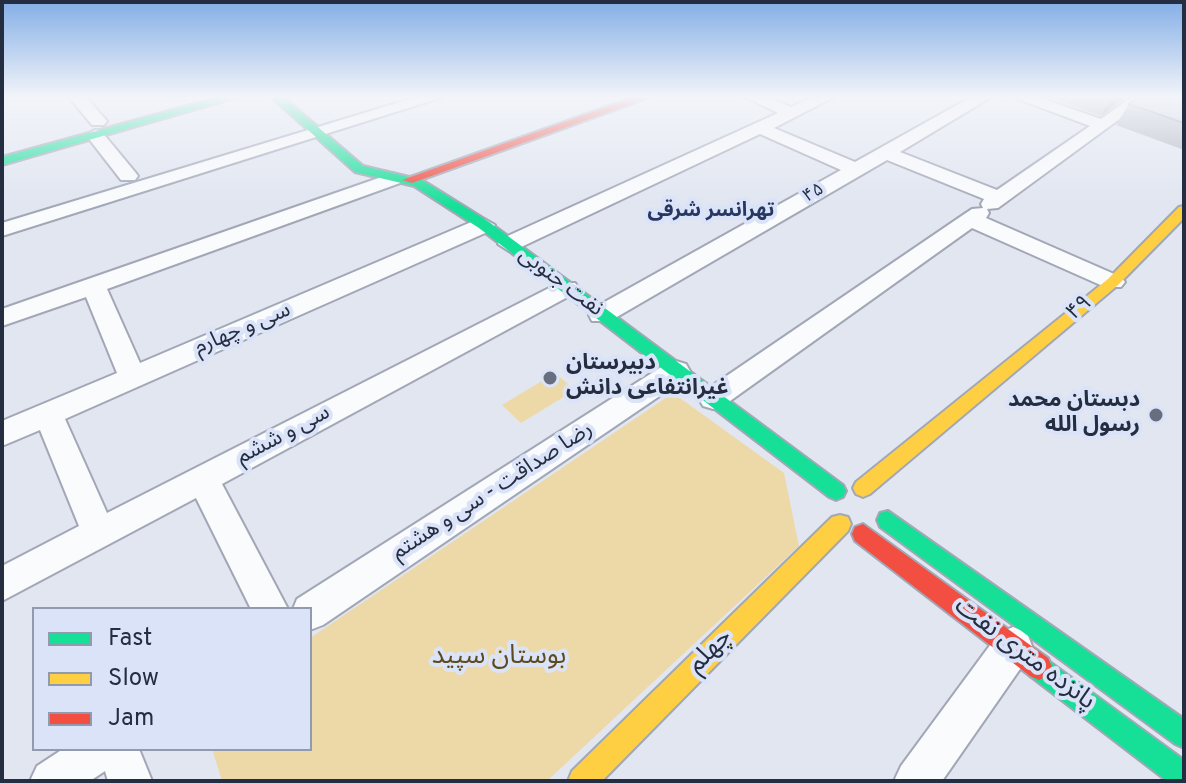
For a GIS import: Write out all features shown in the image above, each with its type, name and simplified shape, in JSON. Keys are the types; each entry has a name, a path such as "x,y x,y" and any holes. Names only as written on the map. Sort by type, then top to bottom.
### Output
{"street":[{"path":"2,146 72,133"},
{"path":"2,161 83,133"},
{"path":"99,133 128,176"},
{"path":"2,230 321,133"},
{"path":"2,318 93,285 540,142 560,133"},
{"path":"509,244 750,133"},
{"path":"770,133 857,170"},
{"name":"۴۵","path":"601,315 922,133"},
{"path":"713,399 1092,133"},
{"name":"نفت جنوبی","path":"316,134 359,169 408,182 484,225 836,491"},
{"path":"886,153 1113,282"},
{"name":"۴۹","path":"863,488 1176,230 1184,210"},
{"name":"سی و چهارم","path":"2,434 484,225"},
{"path":"93,285 133,377"},
{"name":"سی و ششم","path":"2,584 567,288"},
{"name":"رضا صداقت - سی و هشتم","path":"312,611 676,371"},
{"name":"۴۹","path":"892,490 970,402"},
{"path":"48,414 99,533"},
{"path":"203,479 269,607"},
{"path":"853,486 863,488 882,501 888,520 875,533 863,534 840,524 830,506 836,491 853,486"},
{"name":"پانزده متری نفت","path":"888,520 1184,777"},
{"name":"چهلم","path":"582,781 840,524"},
{"name":"پانزده متری نفت","path":"863,534 1184,735"},
{"path":"916,781 1022,635"},
{"path":"52,781 98,751"},
{"path":"119,751 130,781"}],"green space":[{"path":"555,373 575,390 521,423 502,405"},
{"name":"بوستان سپید","path":"673,393 784,473 799,546 547,781 222,781 213,751 312,751 312,637"}],"traffic: fast":[{"path":"2,161 104,133"},
{"path":"317,133 359,169 418,183 484,225 836,491"},
{"path":"888,520 1184,735"},
{"path":"1039,667 1184,777"}],"traffic: slow":[{"path":"863,488 1113,282 1184,210"},
{"path":"582,781 840,524"}],"traffic: jam":[{"path":"408,180 544,133"},
{"path":"863,534 1039,667"}],"place":[{"name":"دبیرستان غیرانتفاعی دانش","path":"550,378"},
{"name":"دبستان محمد رسول الله","path":"1156,415"}],"district":[{"name":"تهرانسر شرقی","path":"711,212"}]}
